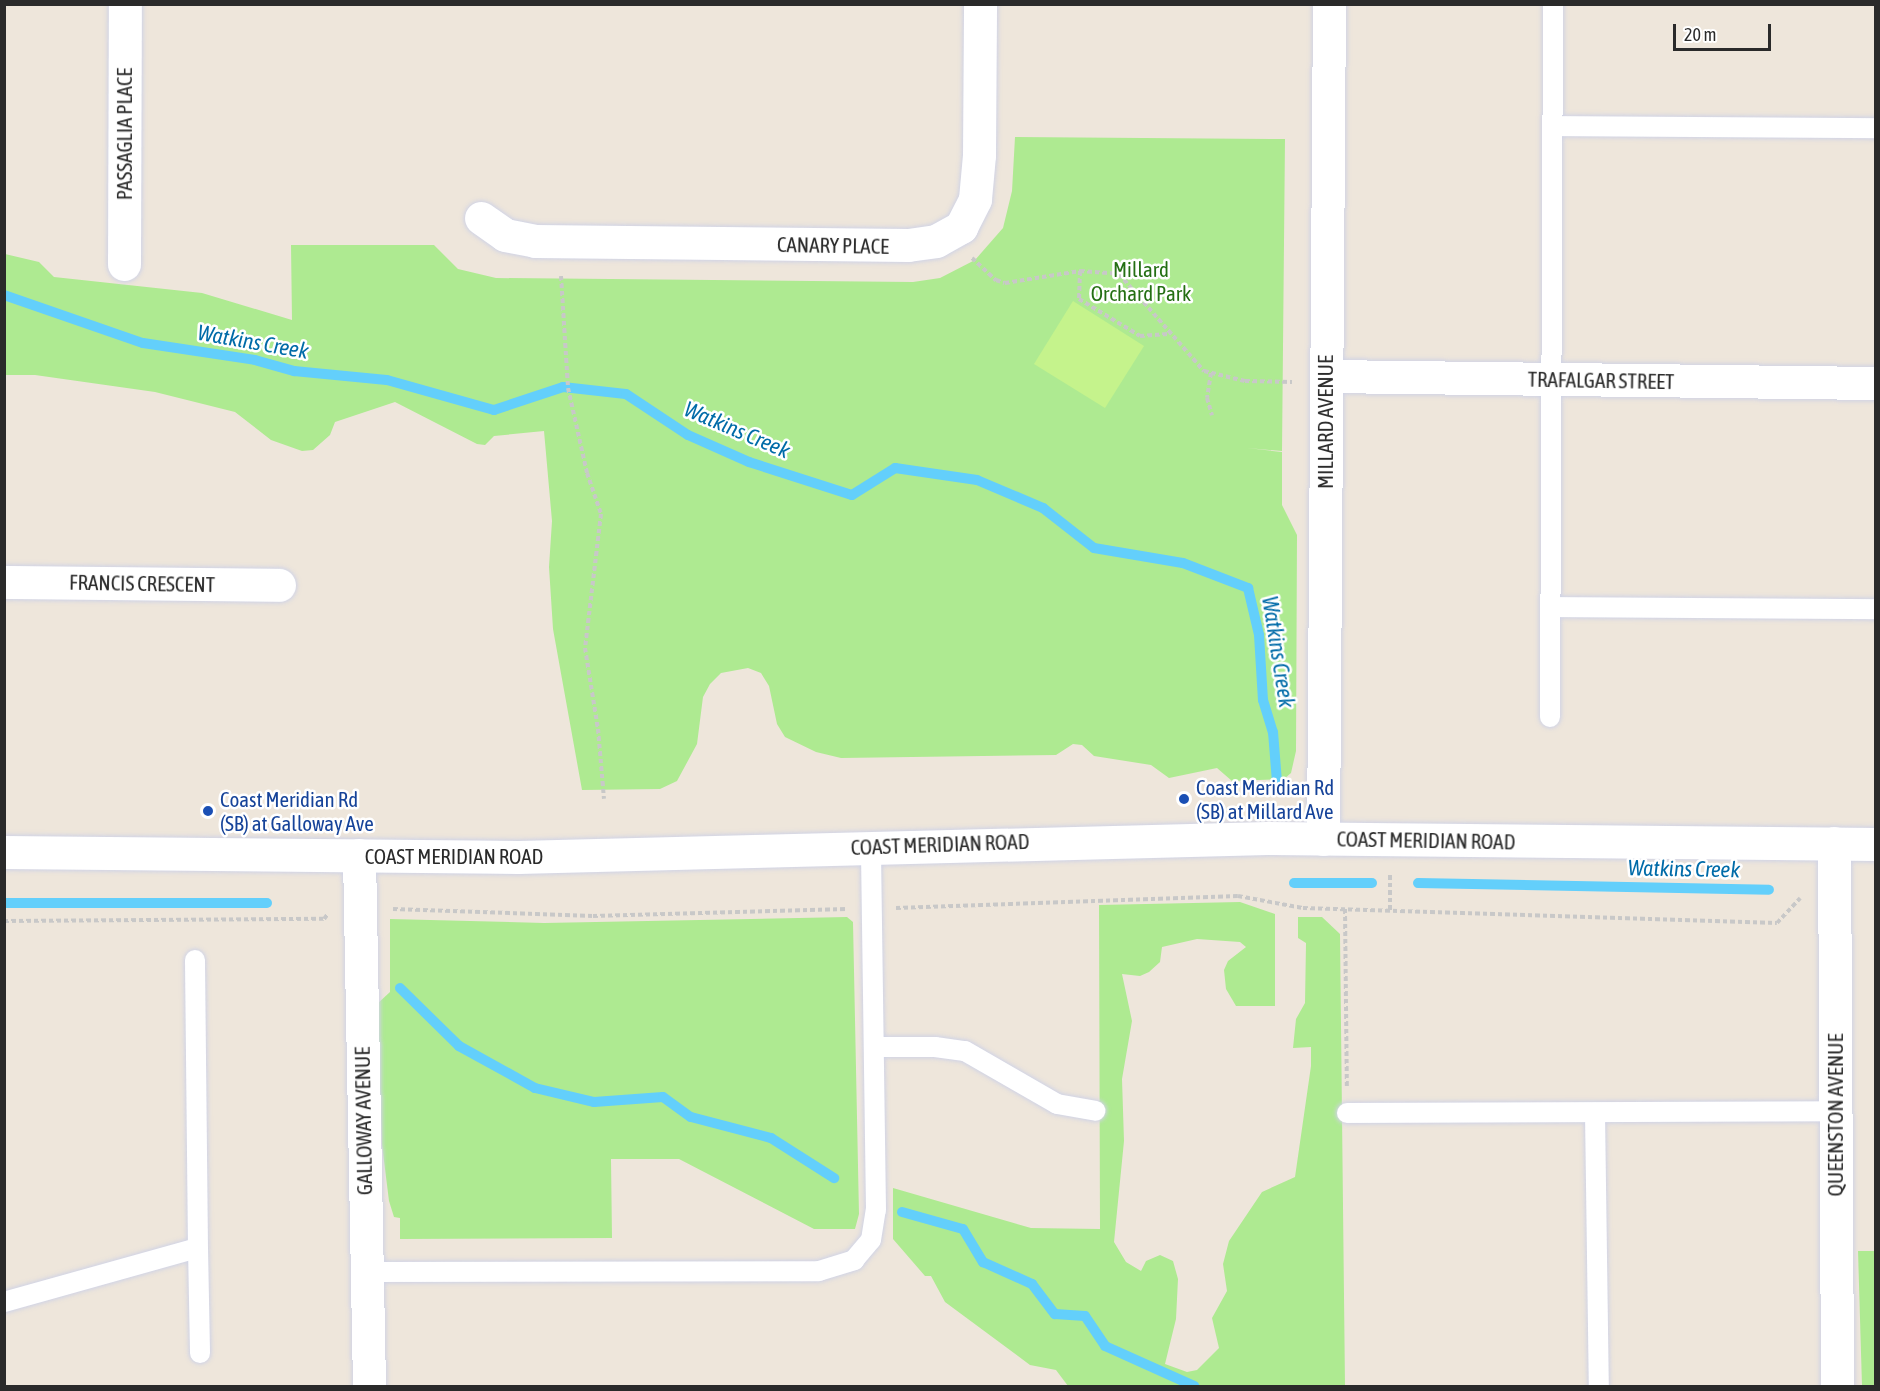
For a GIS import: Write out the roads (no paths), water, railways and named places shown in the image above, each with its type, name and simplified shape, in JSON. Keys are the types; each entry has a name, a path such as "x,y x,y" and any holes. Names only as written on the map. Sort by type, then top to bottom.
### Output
{"street":[{"name":"PASSAGLIA PLACE","path":"124,264 125,4"},
{"name":"CANARY PLACE","path":"481,218 505,235 535,242 908,245 936,241 961,226 975,199 979,155 980,4"},
{"name":"MILLARD AVENUE","path":"1323,839 1329,4"},
{"name":"TRAFALGAR STREET","path":"1326,376 1875,383"},
{"name":"FRANCIS CRESCENT","path":"4,582 279,585"},
{"name":"COAST MERIDIAN ROAD","path":"4,852 649,855 871,845 1323,839 1875,844"},
{"name":"QUEENSTON AVENUE","path":"1834,843 1837,1386"},
{"name":"GALLOWAY AVENUE","path":"359,855 369,1386"}],"lane":[{"path":"1550,717 1553,4"},
{"path":"1552,126 1875,128"},
{"path":"1551,608 1875,609"},
{"path":"367,1272 819,1271 842,1266 863,1251 875,1228 871,845"},
{"path":"195,960 200,1353"},
{"path":"874,1047 935,1047 965,1052 1057,1104 1095,1111"},
{"path":"1347,1113 1835,1111"},
{"path":"1595,1113 1599,1386"},
{"path":"4,1302 198,1248"}],"waterway":[{"name":"Watkins Creek","path":"4,295 143,343 255,360 294,371 387,380 494,410 563,387 626,394 688,435 749,462 852,495 895,468 977,480 1043,508 1094,548 1183,563 1248,588 1259,635 1263,700 1273,732 1277,782"},
{"name":"Watkins Creek","path":"1294,883 1372,883"},
{"name":"Watkins Creek","path":"1418,883 1769,890"},
{"path":"4,903 267,903"},
{"path":"400,988 459,1046 535,1088 594,1102 663,1097 691,1117 771,1138 834,1178"},
{"path":"902,1212 963,1229 983,1262 1032,1284 1055,1314 1085,1316 1105,1346 1194,1386"}],"place":[{"name":"Coast Meridian Rd (SB) at Millard Ave","path":"1184,799"},
{"name":"Coast Meridian Rd (SB) at Galloway Ave","path":"208,811"}],"park label":[{"name":"Millard Orchard Park","path":"1141,281"}]}
